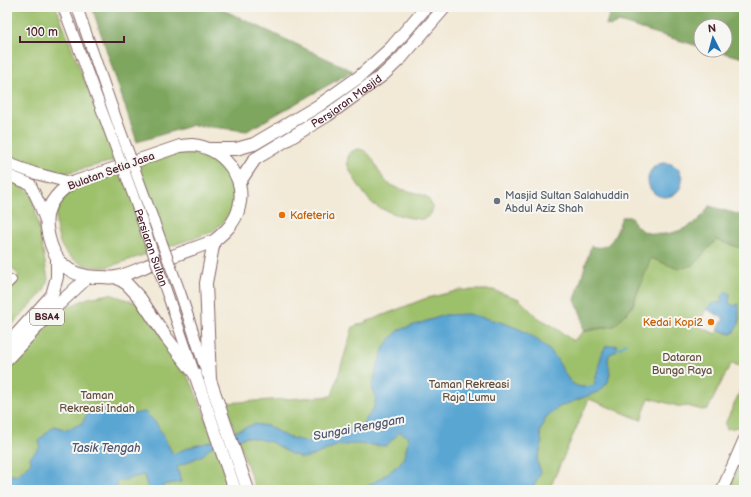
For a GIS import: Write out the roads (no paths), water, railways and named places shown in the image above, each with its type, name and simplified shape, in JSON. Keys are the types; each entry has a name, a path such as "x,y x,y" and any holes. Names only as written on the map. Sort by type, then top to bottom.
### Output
{"main road":[{"name":"Persiaran Masjid","path":"209,149 236,149 254,144 318,106 359,77 391,48 426,7"},
{"name":"Persiaran Masjid","path":"239,182 255,159 328,115 383,75 401,58 445,7"},
{"name":"Bulatan Setia Jasa","path":"180,146 200,146 209,149 223,158 231,167 239,182 240,199 239,208 235,219 225,232 214,241 116,277 88,277 74,272 57,258 51,247 45,219 56,194 72,183 180,146"},
{"path":"7,163 34,173 72,183"},
{"path":"7,175 30,184 40,203 45,219"},
{"path":"210,380 206,283 214,241"},
{"name":"BSA4","path":"7,345 52,294 57,277 57,258"},
{"name":"BSA4","path":"7,359 59,304 88,277"},
{"path":"116,277 127,284 140,298 166,337 195,374"},
{"name":"Persiaran Sultan","path":"195,374 214,411 248,490"},
{"name":"Persiaran Sultan","path":"210,380 214,411 235,490"},
{"path":"722,490 744,440"}],"street":[{"name":"Persiaran Sultan","path":"63,7 136,202 195,374"},
{"name":"Persiaran Sultan","path":"77,7 118,124 180,292 210,380"}],"water":[{"path":"662,163 668,163 677,168 681,174 681,186 677,192 668,197 662,197 653,192 648,183 648,177 653,168"},
{"path":"726,292 730,295 729,303 734,306 739,304 739,324 732,334 718,330 724,318 706,309 714,303 721,303 722,296"},
{"name":"Tasik Tengah","path":"468,314 506,324 530,335 551,351 568,379 578,386 585,387 594,385 602,353 606,346 617,345 616,351 609,355 608,361 610,373 608,382 600,391 559,407 546,417 540,432 542,444 537,461 541,472 533,490 361,490 387,474 400,463 406,451 408,437 400,432 386,446 354,444 336,446 313,456 302,458 289,453 271,442 247,437 211,447 203,455 177,467 181,482 163,485 162,490 148,490 144,475 116,482 118,490 7,490 7,480 10,475 18,475 31,462 30,457 40,447 39,440 54,426 67,430 82,423 87,414 101,407 115,415 128,415 145,412 156,423 173,454 190,447 210,442 254,424 268,426 287,437 308,442 336,437 352,429 361,427 373,409 376,398 372,388 377,367 385,345 399,330 445,315"}],"waterway":[{"name":"Sungai Renggam","path":"615,349 622,347 626,343"}],"place":[{"name":"Masjid Sultan Salahuddin Abdul Aziz Shah","path":"497,201"},
{"name":"Kafeteria","path":"282,215"},
{"name":"Kedai Kopi2","path":"711,322"}],"park label":[{"name":"Dataran Bunga Raya","path":"682,363"},
{"name":"Taman Rekreasi Raja Lumu","path":"469,390"},
{"name":"Taman Rekreasi Indah","path":"97,401"}]}
